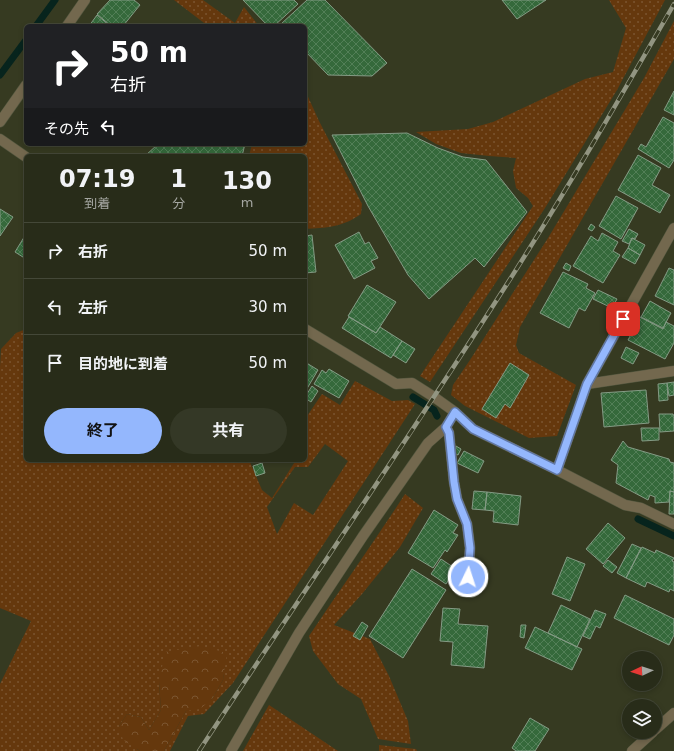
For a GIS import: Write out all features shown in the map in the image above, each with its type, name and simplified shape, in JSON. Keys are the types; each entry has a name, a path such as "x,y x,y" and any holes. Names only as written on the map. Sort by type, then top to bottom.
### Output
{"street":[{"path":"68,24 85,0"},
{"path":"0,122 24,88"},
{"path":"0,139 24,156"},
{"path":"557,470 587,384 674,228"},
{"path":"307,330 396,384 412,383 455,412 473,429 625,505 641,508 674,524"},
{"path":"587,384 674,371"},
{"path":"231,751 299,633 363,536 428,443 446,427 455,412"},
{"path":"446,427 449,433 457,499 467,524 470,548 468,577"},
{"path":"662,723 674,712"},
{"path":"632,751 645,739"}],"green space":[{"path":"174,0 203,0 235,23 244,7 257,24 205,24"},
{"path":"609,0 665,0 617,90 545,208 430,382 420,376 533,206 528,198 516,188 513,171 516,158 461,153 436,144 416,132 468,129 493,122 585,79 613,72 626,28"},
{"path":"674,21 674,59 520,327 516,345 519,353 576,385 557,436 529,438 465,406 451,395 453,385 548,238 644,78"},
{"path":"307,94 362,204 361,214 348,222 334,226 307,229 307,154 250,154 252,146 307,146"},
{"path":"24,330 24,462 250,462 262,490 272,498 295,462 307,462 307,416 322,394 340,405 355,381 392,401 408,400 415,404 233,683 204,714 188,716 170,751 164,751 186,711 212,699 223,680 226,653 159,682 161,710 149,730 141,717 127,714 119,726 140,751 0,751 0,684 31,621 0,608 1,349 16,333","holes":["325,444 348,461 313,515 294,503 277,534 267,507 295,467 308,467"]},
{"path":"405,494 423,508 400,547 362,594 334,625 370,639 389,676 408,721 411,744 378,739 361,699 338,684 313,651 309,636"},
{"path":"201,646 227,653 223,680 212,699 200,709 186,711 164,751 140,751 123,740 119,726 127,714 141,717 149,730 161,710 159,682 165,652"},
{"path":"269,705 338,751 243,751"},
{"path":"379,745 416,749 417,751 379,751"}],"building":[{"path":"110,0 134,0 140,5 125,24 109,24 97,14"},
{"path":"243,0 294,0 298,4 276,24 266,24"},
{"path":"307,0 325,0 387,63 372,76 328,75 307,53 307,24 281,24"},
{"path":"502,0 546,0 517,19"},
{"path":"97,15 108,24 90,24"},
{"path":"674,91 674,115 664,110"},
{"path":"663,117 674,123 674,160 669,168 638,149 641,144 646,147"},
{"path":"407,133 438,148 463,157 486,160 527,212 484,267 475,258 429,299 408,275 368,206 332,135"},
{"path":"156,146 244,146 242,154 147,154"},
{"path":"638,155 661,168 652,185 670,195 660,213 618,190"},
{"path":"616,196 638,208 621,239 599,226"},
{"path":"0,209 13,217 0,236"},
{"path":"591,224 595,227 592,231 588,229"},
{"path":"629,229 638,234 635,239 632,238 629,244 622,241"},
{"path":"359,232 365,244 369,242 378,258 371,261 375,268 354,279 335,245"},
{"path":"602,233 618,242 613,251 620,255 603,283 573,266 591,236 598,241"},
{"path":"312,235 316,272 307,273 307,236"},
{"path":"24,237 24,258 15,252"},
{"path":"632,238 645,245 640,255 628,248"},
{"path":"628,248 640,255 635,264 622,257"},
{"path":"566,263 571,266 569,271 563,268"},
{"path":"669,268 674,270 674,305 655,296"},
{"path":"563,272 588,284 586,288 595,293 585,311 579,308 569,328 540,313"},
{"path":"367,285 396,302 376,333 348,316"},
{"path":"598,290 617,299 612,308 593,299"},
{"path":"650,301 671,313 663,328 641,317"},
{"path":"349,317 376,333 380,327 402,341 391,358 342,328"},
{"path":"640,317 663,329 666,322 674,326 674,343 665,359 628,340"},
{"path":"402,341 415,349 406,363 393,355"},
{"path":"626,347 639,353 633,364 621,358"},
{"path":"307,363 318,370 307,389"},
{"path":"510,363 529,375 510,408 505,404 496,418 482,409"},
{"path":"329,369 349,381 339,398 314,384 322,370 326,373"},
{"path":"674,382 674,395 669,396 667,383"},
{"path":"667,383 668,400 659,401 658,384"},
{"path":"312,386 318,391 311,402 307,399 307,394"},
{"path":"646,390 649,423 604,427 601,393"},
{"path":"659,414 674,415 674,431 660,432"},
{"path":"641,428 659,428 659,440 642,441"},
{"path":"623,441 628,447 669,459 670,462 674,463 674,492 670,491 669,502 655,503 655,497 650,495 648,500 616,483 618,465 611,460"},
{"path":"456,446 461,449 458,455 453,453"},
{"path":"464,451 484,461 478,473 457,463"},
{"path":"262,463 265,473 256,476 253,466"},
{"path":"474,491 487,492 485,510 472,509"},
{"path":"670,491 674,492 674,514 669,514"},
{"path":"487,492 521,496 518,525 493,522 494,511 485,510"},
{"path":"434,510 458,525 453,533 458,535 447,552 445,550 433,568 408,553"},
{"path":"608,523 625,538 603,564 586,549"},
{"path":"632,544 641,548 626,578 617,573"},
{"path":"642,547 655,553 656,550 674,558 672,561 674,562 674,591 670,589 669,592 647,582 645,587 626,578"},
{"path":"567,557 585,564 570,601 552,594"},
{"path":"441,559 456,569 446,584 431,574"},
{"path":"608,560 617,567 612,573 603,566"},
{"path":"412,569 446,590 403,658 369,636"},
{"path":"625,595 674,619 674,635 669,645 614,618"},
{"path":"561,605 590,619 577,647 548,633"},
{"path":"443,608 460,609 458,624 488,626 484,668 451,665 453,642 440,641"},
{"path":"595,610 606,614 600,628 596,626 590,639 583,636"},
{"path":"362,622 368,626 360,640 353,636"},
{"path":"521,625 526,625 524,638 520,637"},
{"path":"535,627 582,649 572,670 525,648"},
{"path":"530,718 549,729 535,751 516,751 512,748"}],"waterway":[{"path":"37,24 55,0"},
{"path":"0,75 24,43"},
{"path":"413,397 434,410 437,416"},
{"path":"638,519 674,536"}],"railway":[{"path":"199,751 424,412 521,262 588,152 674,4"}],"route":[{"path":"468,577 470,548 467,524 457,499 449,433 446,427 455,412 473,429 557,470 587,384 623,319"}]}
